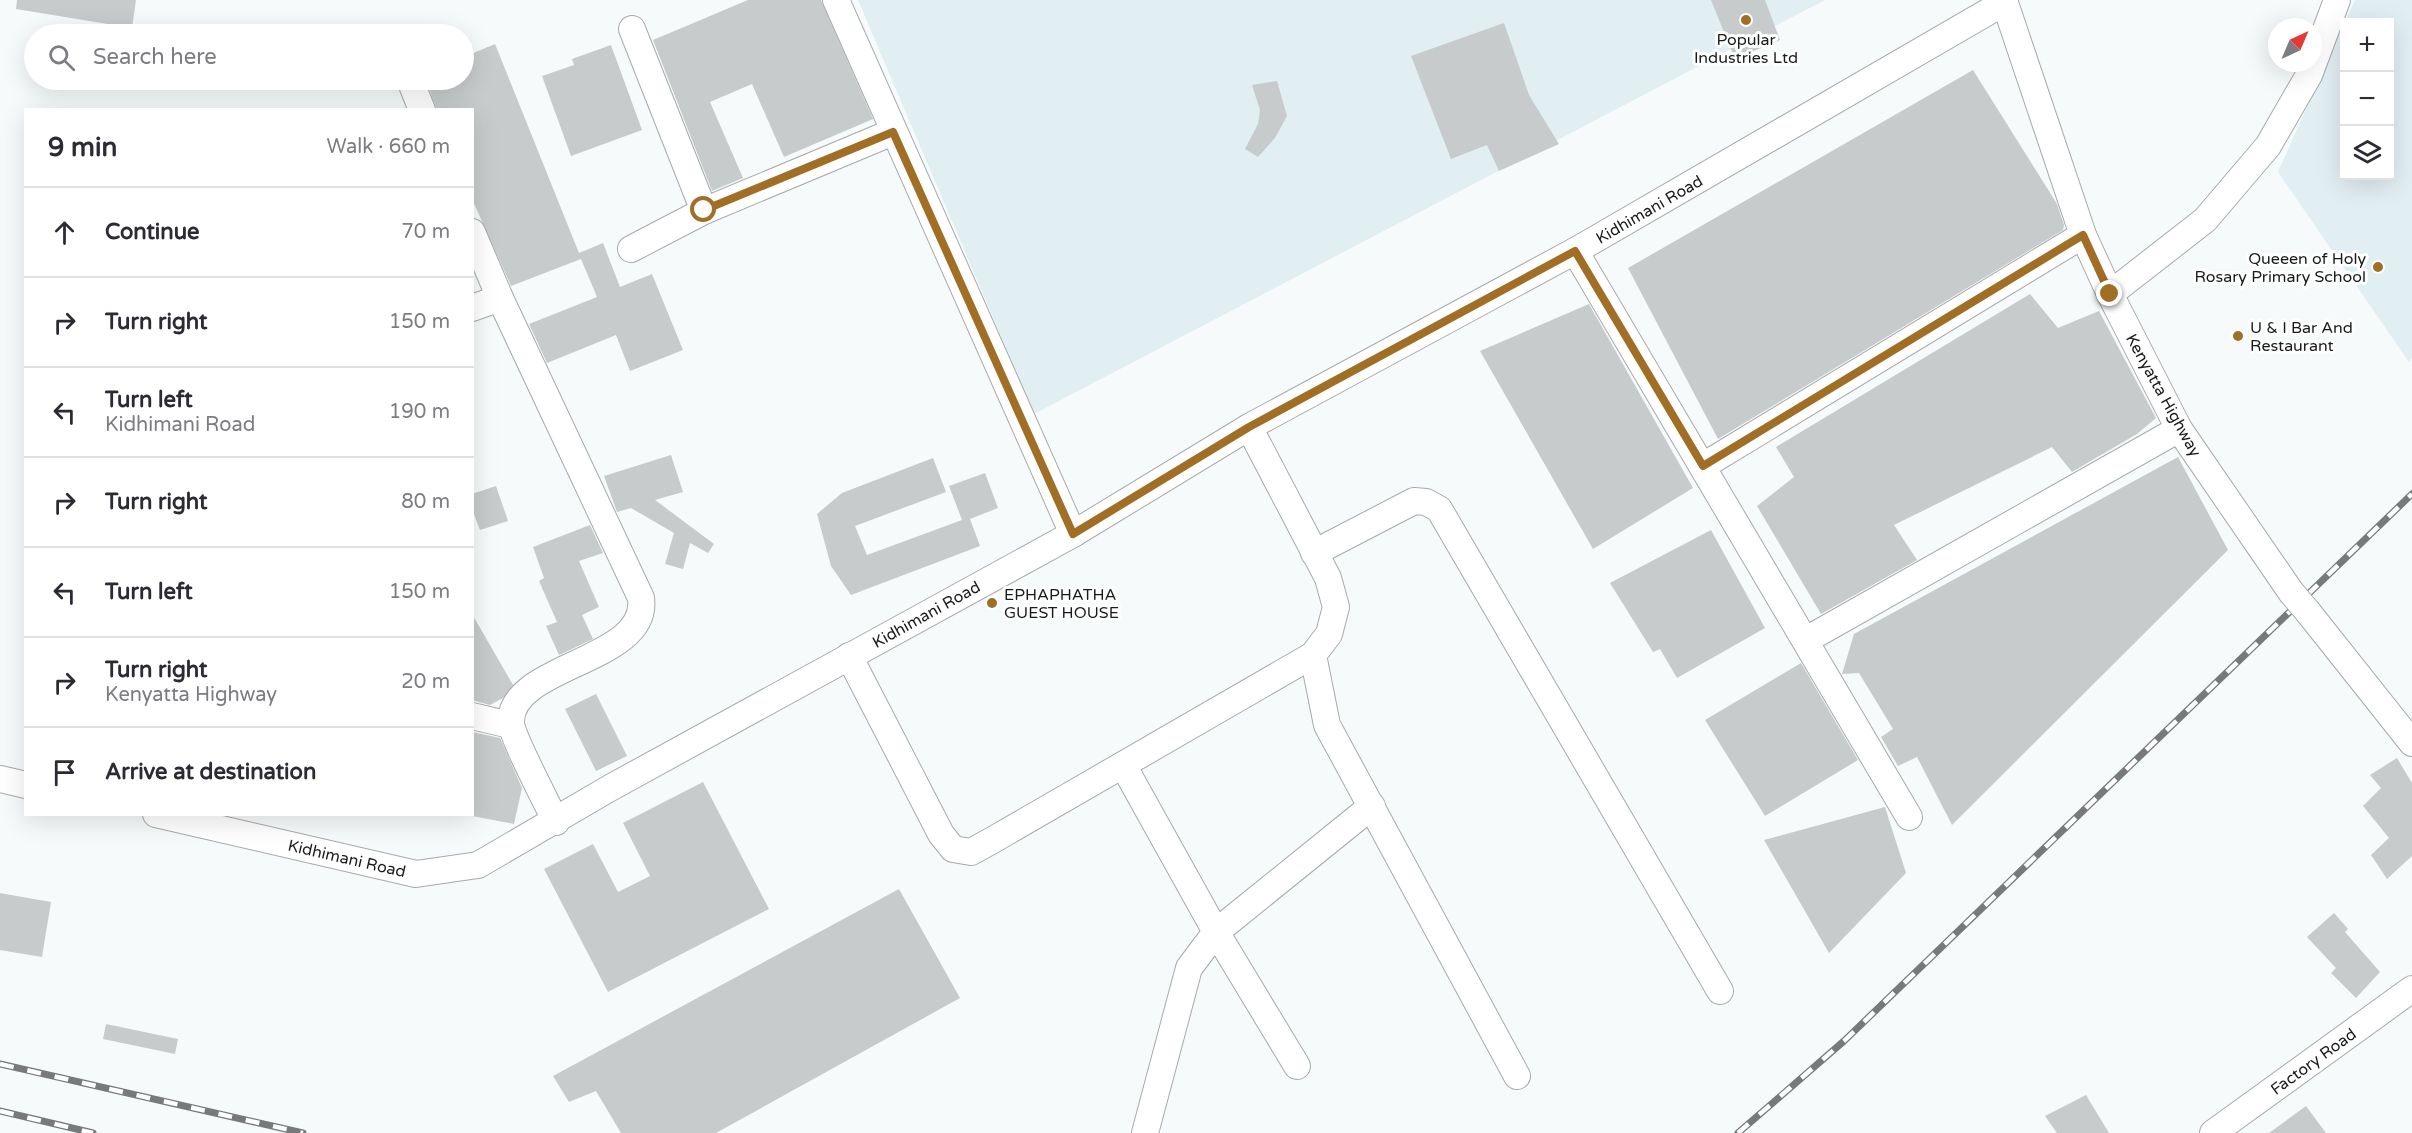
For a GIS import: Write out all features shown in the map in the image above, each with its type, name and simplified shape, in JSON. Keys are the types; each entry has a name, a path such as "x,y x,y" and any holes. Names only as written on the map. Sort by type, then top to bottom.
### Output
{"street":[{"path":"836,0 1073,534"},
{"path":"2110,294 2205,220 2268,146 2309,75 2337,0"},
{"name":"Kenyatta Highway","path":"2005,1 2083,235 2110,294 2179,429 2291,592 2412,743"},
{"name":"Kidhimani Road","path":"165,816 416,874 478,866 556,822 610,788 1073,534 1249,427 1575,251 2005,1"},
{"path":"632,29 704,210"},
{"path":"414,90 421,108"},
{"path":"631,249 704,210 893,132"},
{"path":"1703,466 2083,235"},
{"path":"474,237 500,298 641,598 640,614 627,633 610,647 526,689 512,707 510,725 556,822"},
{"path":"1575,251 1909,818"},
{"path":"474,307 500,298"},
{"path":"849,656 941,834 953,849 971,852 1123,765 1313,655 1329,634 1336,608 1328,579 1249,427"},
{"path":"1806,640 2179,429"},
{"path":"1314,553 1414,501 1426,502 1439,509 1720,991"},
{"path":"1313,655 1327,725 1517,1076"},
{"path":"474,716 510,725"},
{"path":"1123,765 1216,932 1297,1066"},
{"path":"0,779 24,785"},
{"path":"1145,1133 1189,968 1216,932 1372,806"},
{"name":"Factory Road","path":"2213,1133 2412,989"}],"shaded area":[{"path":"858,0 1825,0 1034,414"},
{"name":"Queeen of Holy Rosary Primary School","path":"2355,0 2412,0 2412,358 2409,362 2278,172 2340,33 2340,180 2394,180 2394,18 2347,18"}],"building":[{"path":"17,0 136,0 133,24 108,24 16,9"},
{"path":"748,0 821,0 873,119 784,157 752,84 710,102 743,178 712,191 653,40"},
{"name":"Popular Industries Ltd","path":"1711,0 1765,0 1780,40 1735,59"},
{"path":"1504,23 1529,95 1559,144 1499,171 1487,145 1451,159 1411,56"},
{"path":"495,44 579,253 603,243 620,287 652,274 683,350 630,371 616,335 547,363 529,324 597,297 581,259 511,286 474,203 474,108 436,108 430,90 474,90 474,53"},
{"path":"611,45 642,130 571,156 542,76 574,65 572,59"},
{"path":"1973,70 2057,204 2064,225 2063,230 1718,439 1628,268"},
{"path":"1277,81 1287,116 1275,138 1258,157 1245,149 1258,124 1260,110 1252,85"},
{"path":"2030,294 2058,328 2099,311 2156,418 2137,434 2072,472 2052,447 1894,525 1917,560 1821,614 1757,506 1794,477 1776,447"},
{"path":"1589,304 1693,488 1593,549 1480,351"},
{"path":"671,455 683,492 655,500 714,544 708,553 690,543 683,569 665,564 674,533 631,508 617,512 604,476"},
{"path":"2178,457 2228,550 1952,825 1917,757 1898,766 1881,737 1893,729 1859,673 1842,674 1854,634"},
{"path":"933,458 946,492 855,526 867,555 962,520 949,486 985,473 998,508 970,519 980,546 851,595 831,566 817,514 842,493"},
{"path":"496,486 508,521 480,530 474,514 474,493"},
{"path":"590,525 603,553 579,561 599,607 582,615 593,639 559,655 546,626 557,622 539,581 544,578 533,547"},
{"path":"1711,530 1765,628 1677,678 1660,649 1653,652 1610,583"},
{"path":"474,617 513,685 503,698 490,705 474,701"},
{"path":"1801,663 1858,760 1765,816 1705,720"},
{"path":"596,694 627,756 596,771 565,709"},
{"path":"474,732 500,738 522,788 514,824 472,816 474,816"},
{"path":"2397,758 2412,783 2412,856 2387,879 2371,855 2389,838 2363,806 2381,788 2370,775"},
{"path":"703,782 769,909 608,992 544,869 593,844 618,892 650,876 623,823"},
{"path":"1885,807 1906,873 1829,953 1764,840"},
{"path":"899,889 960,998 716,1133 621,1133 596,1091 569,1102 553,1076"},
{"path":"0,893 51,902 42,957 0,950"},
{"path":"2334,913 2348,929 2345,932 2380,972 2356,998 2331,973 2336,968 2307,937"},
{"path":"106,1024 178,1039 175,1054 103,1039"},
{"path":"2086,1095 2109,1133 2057,1133 2045,1116"},
{"path":"2306,1106 2326,1133 2269,1133"}],"railway":[{"path":"1738,1133 1844,1041 2412,494"},
{"path":"0,1064 303,1133"},
{"path":"0,1111 93,1133"}],"place":[{"name":"Popular Industries Ltd","path":"1746,20"},
{"name":"Queeen of Holy Rosary Primary School","path":"2378,267"},
{"name":"U & I Bar And Restaurant","path":"2238,336"},
{"name":"EPHAPHATHA GUEST HOUSE","path":"992,603"}],"route":[{"path":"704,210 893,132 1073,534 1249,427 1575,251 1703,466 2083,235 2110,294"}]}
